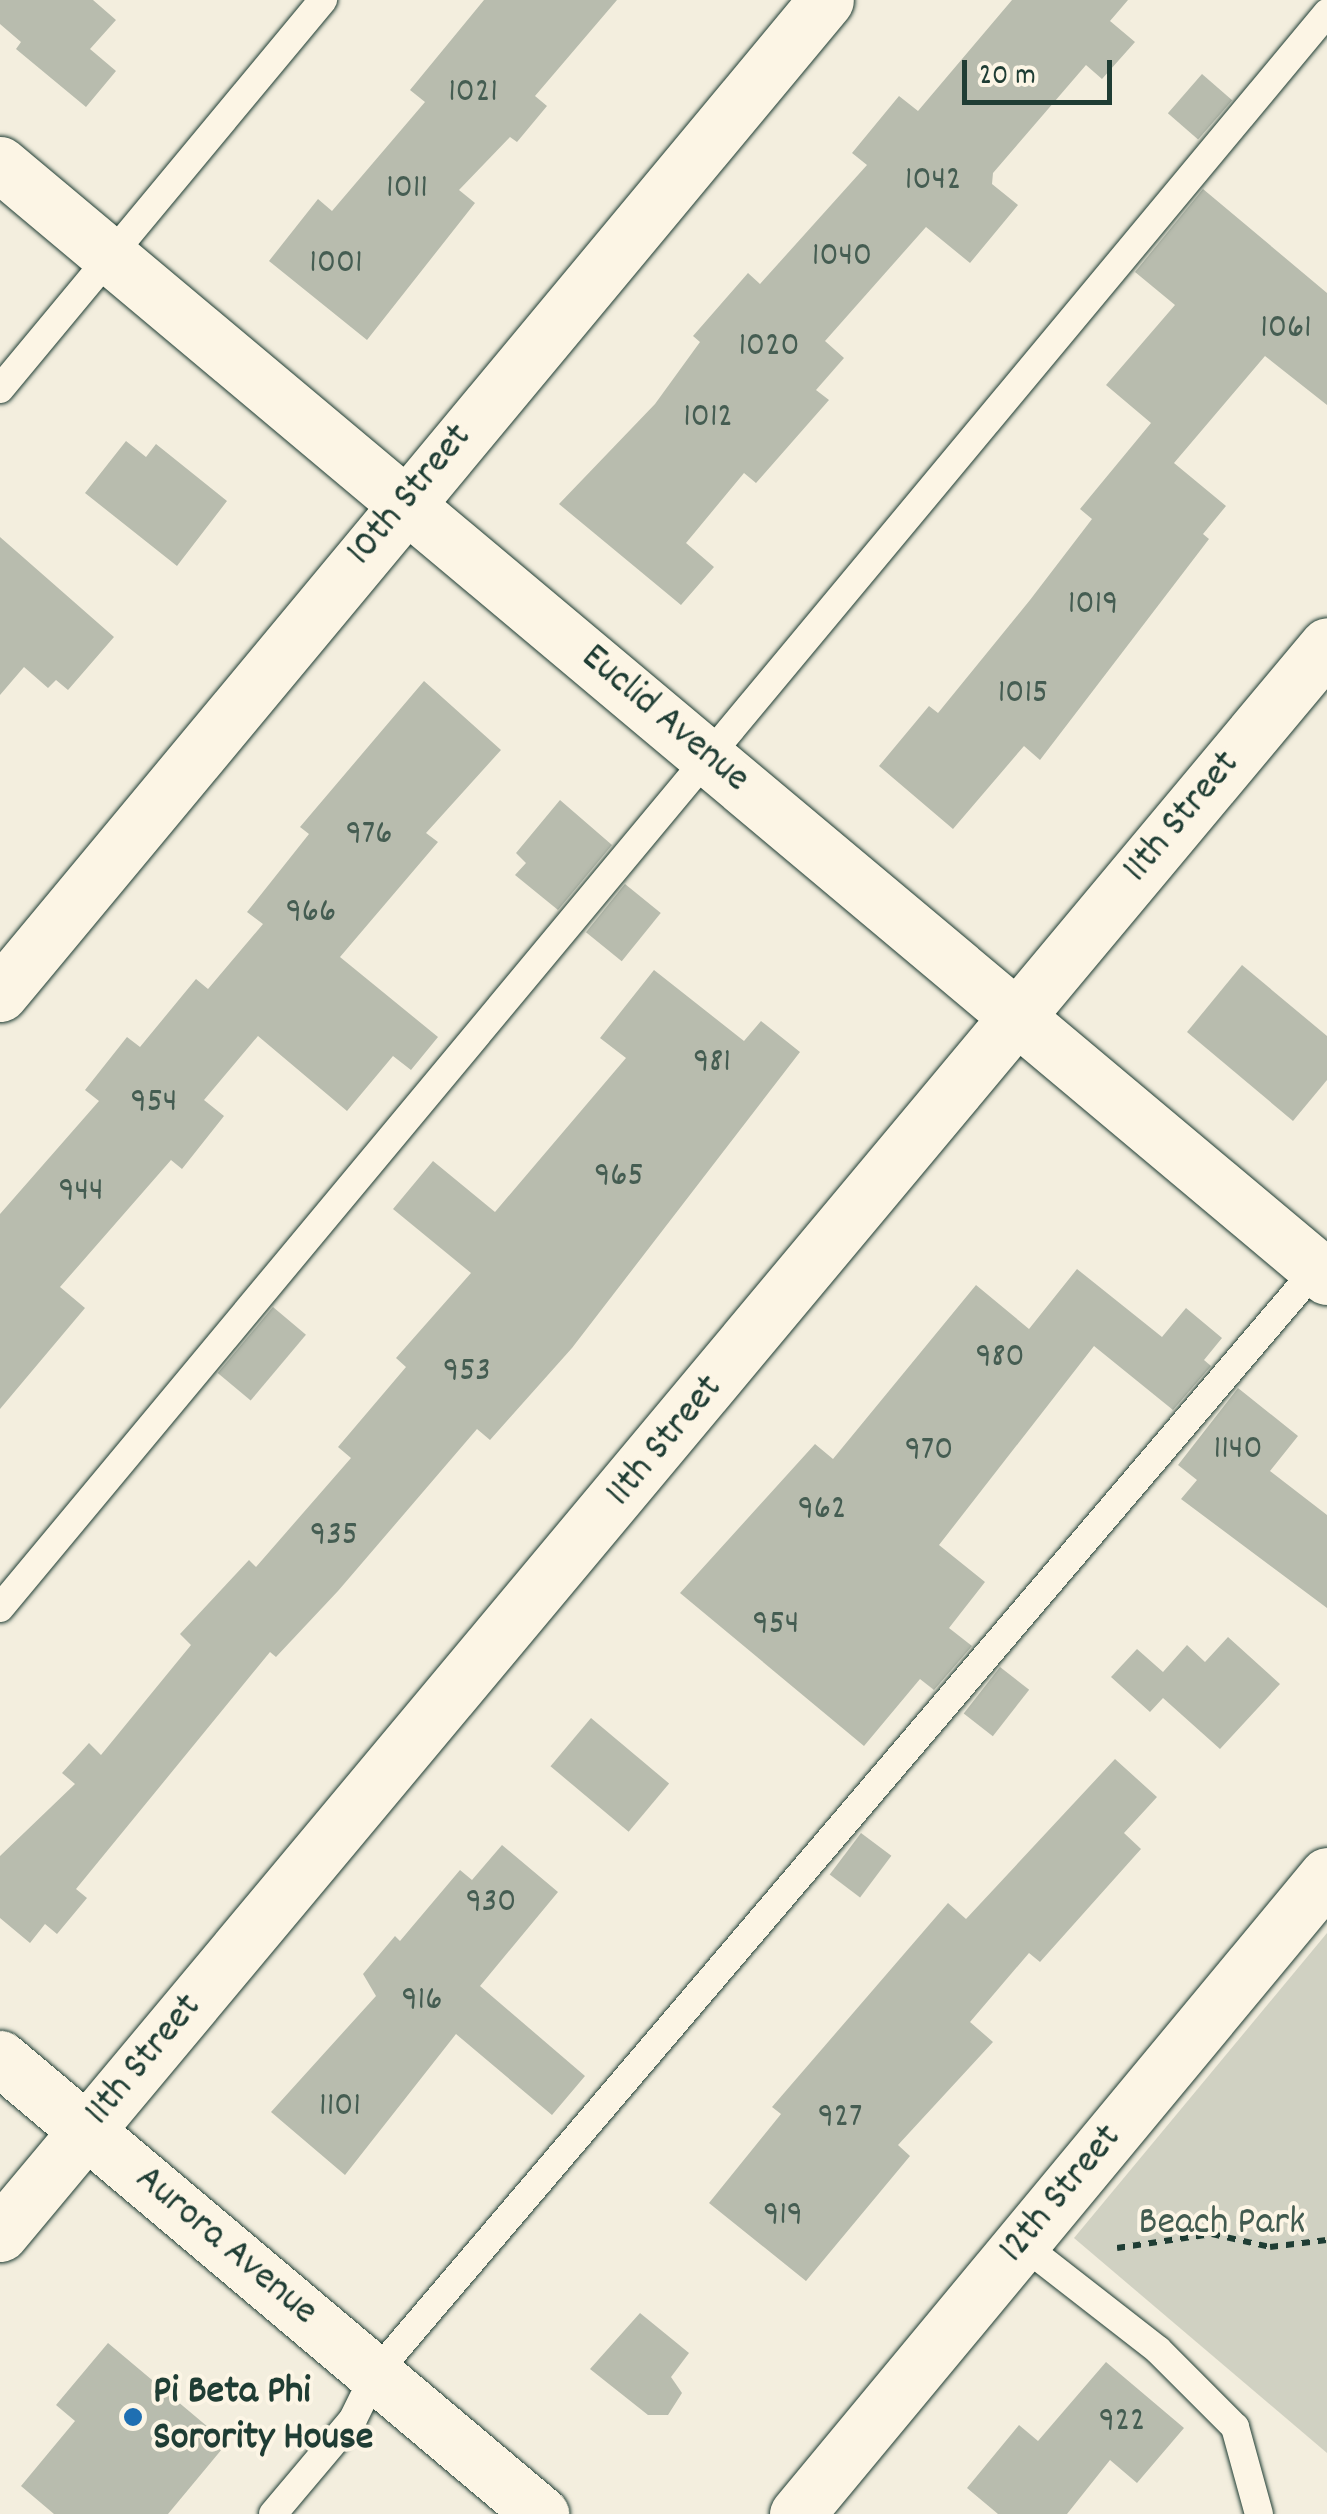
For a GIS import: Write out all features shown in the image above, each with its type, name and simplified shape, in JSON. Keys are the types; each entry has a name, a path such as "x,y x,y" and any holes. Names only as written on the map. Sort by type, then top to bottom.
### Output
{"street":[{"name":"10th Street","path":"0,994 826,0"},
{"name":"Euclid Avenue","path":"0,164 707,757 1324,1267"},
{"name":"11th Street","path":"0,2234 1327,645"},
{"name":"12th Street","path":"797,2514 1327,1875"},
{"name":"Aurora Avenue","path":"0,2058 542,2514"}],"lane":[{"path":"0,389 323,0"},
{"path":"0,1608 1327,13"},
{"path":"273,2514 353,2419 376,2374 1324,1267"},
{"path":"1022,2244 1158,2350 1235,2427 1259,2514"}],"path":[{"path":"1117,2248 1212,2234 1270,2247 1327,2240"}],"green space":[{"name":"Beach Park","path":"1327,1933 1327,2453 1074,2238"}],"building":[{"path":"0,0 93,0 116,20 90,49 116,71 86,107 16,49 21,42 0,24"},
{"path":"484,0 617,0 535,96 547,106 517,142 510,137 459,190 475,203 367,340 269,261 318,199 332,211 425,102 410,90"},
{"path":"1012,0 1128,0 1110,21 1135,42 1102,79 1086,65 993,173 992,184 1018,205 970,263 926,227 825,341 844,358 816,390 829,400 756,483 744,473 686,543 714,567 681,605 559,504 655,404 700,342 693,336 748,273 760,284 867,165 852,153 899,96 918,111"},
{"path":"1202,74 1232,100 1198,139 1168,113"},
{"path":"1203,189 1327,293 1327,405 1265,356 1174,463 1226,506 1203,534 1209,539 1040,760 1024,746 953,829 879,766 929,706 938,713 1030,600 1092,519 1080,509 1151,423 1106,385 1175,305 1135,272"},
{"path":"126,441 146,457 156,444 227,501 177,566 85,493"},
{"path":"0,537 114,637 68,690 56,680 48,688 24,667 0,695"},
{"path":"424,681 501,750 426,833 438,842 340,957 438,1037 411,1070 393,1056 347,1111 258,1036 204,1100 224,1116 182,1169 171,1160 60,1287 85,1308 0,1409 0,1214 99,1101 85,1090 127,1037 140,1047 196,979 208,989 263,924 247,912 309,834 300,827"},
{"path":"560,800 612,845 558,910 515,875 526,863 516,853"},
{"path":"625,884 661,913 622,961 586,932"},
{"path":"1242,965 1327,1036 1327,1080 1293,1121 1187,1032"},
{"path":"654,970 744,1041 761,1021 800,1052 572,1348 490,1440 477,1429 338,1591 276,1657 270,1652 76,1889 87,1898 57,1934 45,1924 30,1943 0,1918 0,1856 75,1784 62,1773 89,1743 101,1755 191,1645 180,1634 249,1560 256,1567 351,1458 338,1447 406,1367 396,1358 471,1273 393,1209 433,1161 495,1212 626,1058 600,1038"},
{"path":"1077,1269 1162,1337 1186,1308 1222,1338 1204,1360 1211,1366 1173,1410 1094,1346 939,1545 985,1582 949,1628 972,1646 934,1690 920,1679 864,1746 680,1593 815,1444 833,1459 976,1285 1029,1329"},
{"path":"273,1307 306,1335 251,1401 218,1373"},
{"path":"1238,1388 1298,1436 1270,1471 1327,1515 1327,1608 1181,1499 1197,1480 1178,1465"},
{"path":"1228,1637 1280,1684 1220,1749 1163,1698 1150,1712 1111,1677 1137,1649 1163,1672 1187,1645 1205,1662"},
{"path":"1000,1667 1029,1690 993,1736 964,1713"},
{"path":"591,1718 669,1784 629,1832 551,1766"},
{"path":"1115,1759 1157,1797 1124,1833 1141,1849 1040,1962 1029,1953 970,2022 993,2042 898,2145 910,2156 806,2281 709,2203 781,2114 772,2107 948,1903 966,1919"},
{"path":"861,1833 891,1856 860,1897 830,1875"},
{"path":"502,1845 558,1892 480,1986 585,2076 552,2115 456,2034 345,2175 271,2112 376,1996 363,1974 395,1936 400,1941 460,1870 472,1880"},
{"path":"640,2313 689,2353 671,2377 682,2393 668,2415 648,2415 590,2369"},
{"name":"Pi Beta Phi Sorority House","path":"108,2343 227,2443 168,2514 54,2514 21,2486 75,2421 56,2405"},
{"path":"1106,2362 1184,2428 1137,2483 1110,2460 1067,2514 998,2514 967,2488 1019,2425 1038,2441"}],"place":[{"name":"Pi Beta Phi Sorority House","path":"133,2417"}]}
